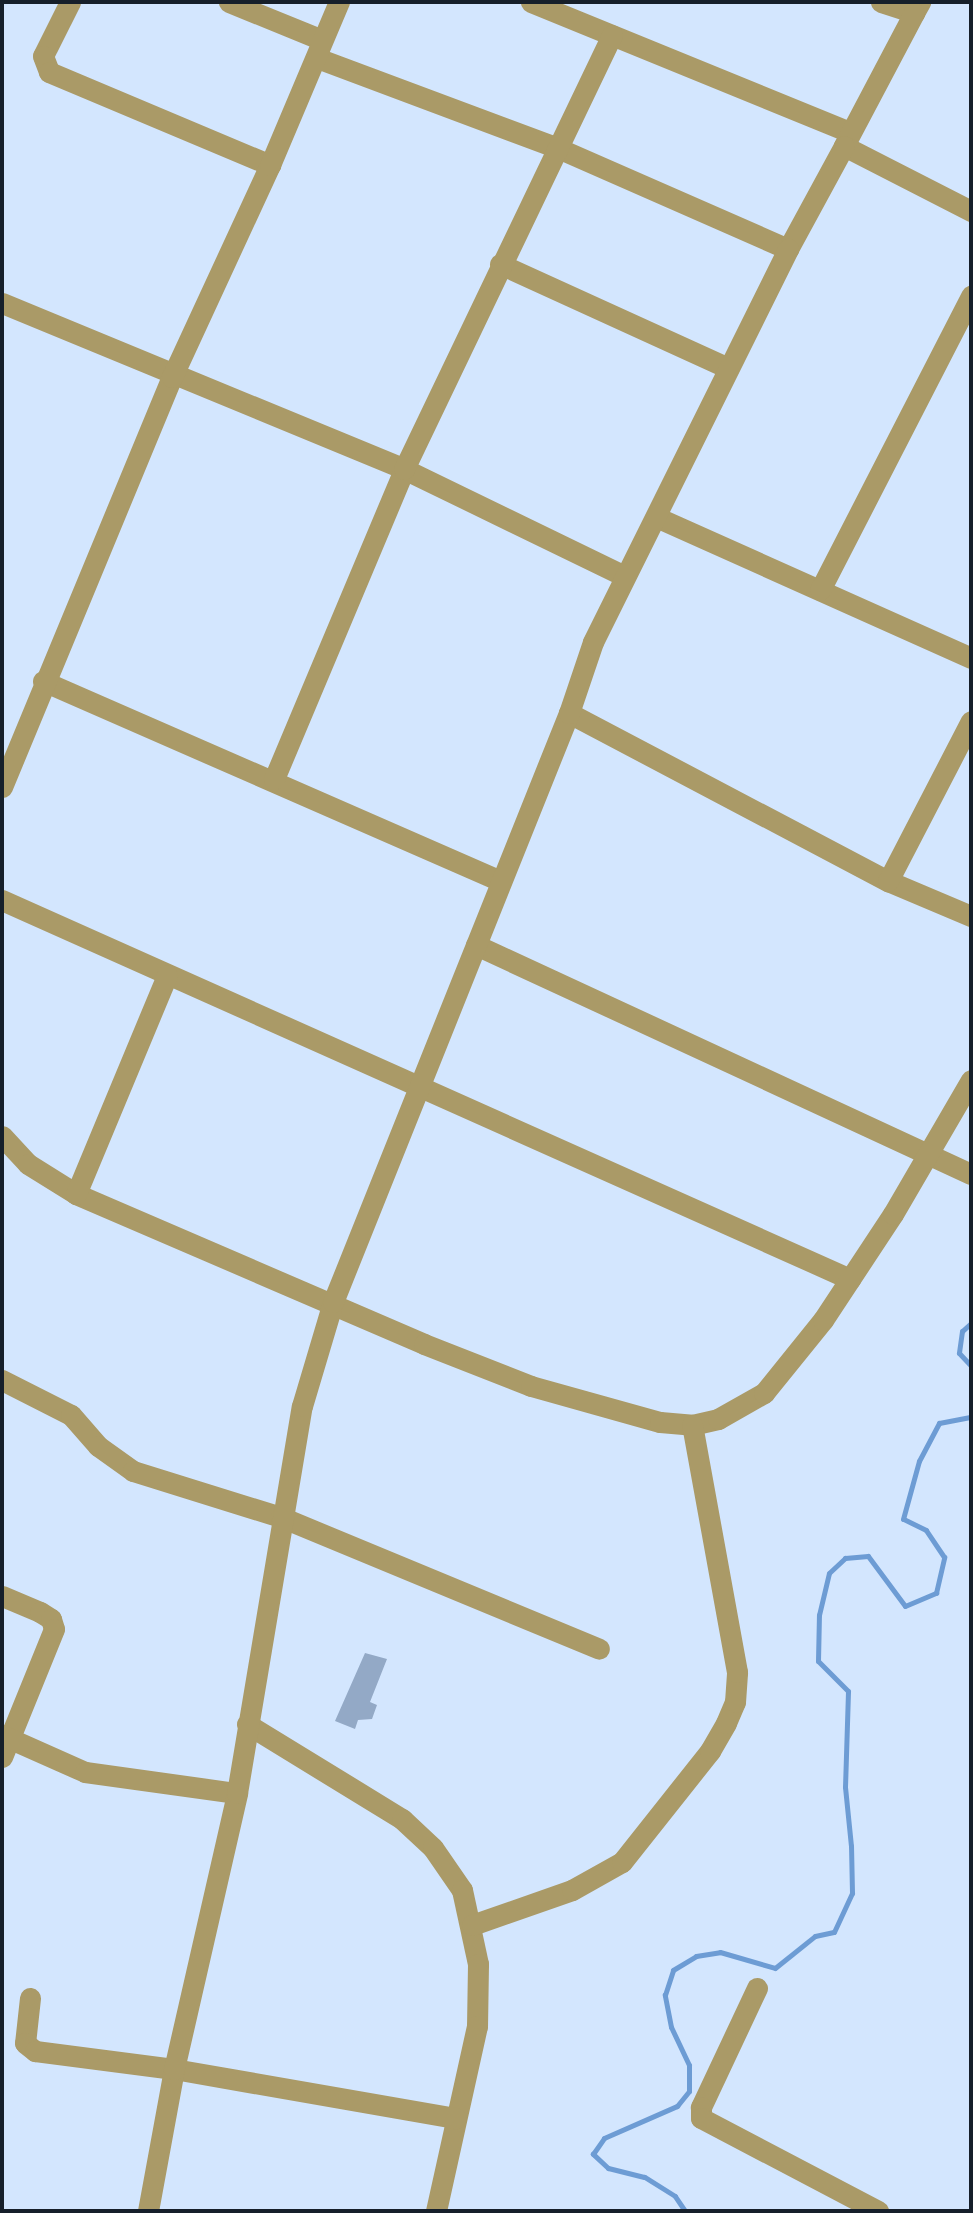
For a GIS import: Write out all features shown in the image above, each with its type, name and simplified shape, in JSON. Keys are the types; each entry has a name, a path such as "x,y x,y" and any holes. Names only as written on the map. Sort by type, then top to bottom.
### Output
{"street":[{"path":"70,2 43,56 49,72 270,165"},
{"path":"229,2 319,49 560,149 788,249"},
{"path":"2,787 43,681 172,376 270,165 339,2"},
{"path":"531,2 847,139 971,211"},
{"path":"148,2211 174,2069 237,1794 281,1517 302,1406 333,1302 569,713 593,642 788,249 917,8 881,2"},
{"path":"274,779 404,469 500,264 560,149 612,35"},
{"path":"500,264 728,368"},
{"path":"820,590 971,296"},
{"path":"2,303 172,376 404,469 624,576"},
{"path":"656,517 971,658"},
{"path":"43,681 274,779 500,881"},
{"path":"569,713 888,881 971,916"},
{"path":"888,881 971,721"},
{"path":"2,900 167,975 422,1084 850,1279"},
{"path":"476,945 663,1035 971,1174"},
{"path":"76,1194 167,975"},
{"path":"2,1136 28,1164 76,1194 531,1386 660,1422 692,1424 718,1419 764,1393 850,1279 930,1154 971,1080"},
{"path":"4,1388 71,1415 98,1446 134,1471 281,1517 599,1649"},
{"path":"472,1926 572,1890 622,1862 702,1762 726,1723 735,1702 737,1672 692,1424"},
{"path":"2,1597 40,1612 51,1619 54,1629 4,1743 85,1772 237,1794"},
{"path":"247,1724 402,1819 452,1872 472,1926 480,1992 478,2026 436,2211"},
{"path":"757,1988 701,2107 701,2118 878,2211"},
{"path":"30,1998 25,2036 29,2048 174,2069 456,2118"}],"building":[{"path":"365,1653 387,1659 370,1702 377,1705 372,1719 358,1720 355,1729 335,1721"}],"waterway":[{"path":"971,1323 962,1331 959,1353 971,1366"},
{"path":"685,2211 675,2196 644,2177 608,2168 593,2154 604,2138 677,2106 689,2091 689,2065 671,2027 665,1995 673,1970 696,1956 720,1952 775,1968 815,1936 834,1932 852,1893 845,1787 848,1691 818,1661 819,1615 829,1573 845,1558 868,1556 905,1606 936,1593 944,1557 926,1530 903,1519 919,1461 939,1423 971,1417"}]}
